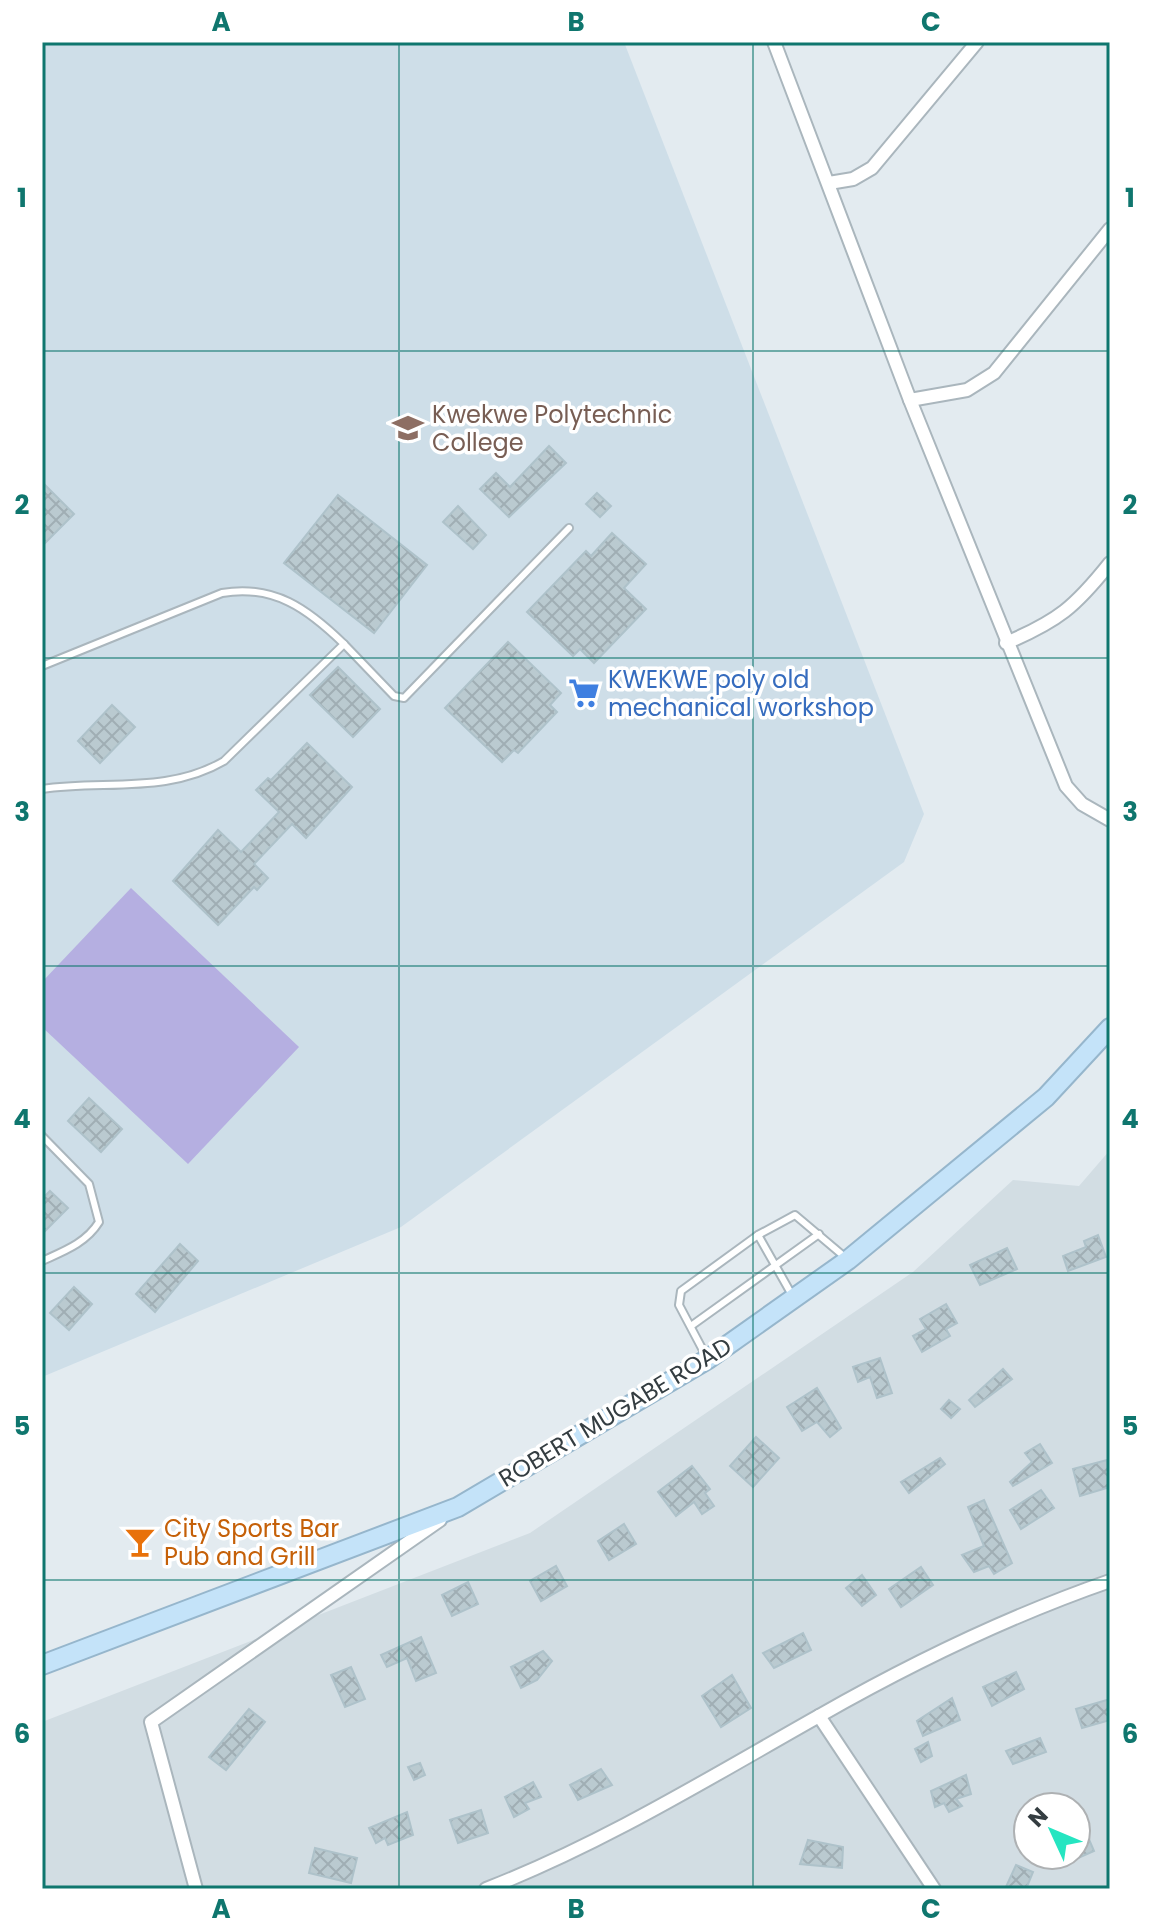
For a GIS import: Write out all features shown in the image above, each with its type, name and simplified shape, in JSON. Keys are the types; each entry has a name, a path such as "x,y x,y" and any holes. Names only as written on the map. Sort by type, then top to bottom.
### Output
{"main road":[{"name":"ROBERT MUGABE ROAD","path":"42,1665 458,1507 708,1359 848,1260 1046,1097 1110,1028"}],"street":[{"path":"774,42 910,400 1066,786 1082,804 1110,820"},
{"path":"829,183 853,179 872,168 977,42"},
{"path":"910,400 967,390 994,373 1110,229"},
{"path":"1006,643 1045,626 1077,604 1110,563"},
{"path":"196,1889 151,1722 458,1507"},
{"path":"486,1889 553,1863 676,1800 819,1716 985,1630 1110,1581"},
{"path":"819,1716 934,1889"}],"lane":[{"path":"42,666 222,593 242,590 270,593 314,614 394,696 404,698 569,528"},
{"path":"42,789 180,781 203,773 224,761 344,644"},
{"path":"42,1136 89,1184 99,1222 91,1234 78,1244 42,1261"},
{"path":"708,1359 679,1305 681,1291 758,1235 795,1215 848,1260"},
{"path":"691,1326 819,1234"},
{"path":"758,1235 773,1267 794,1299"}],"shaded area":[{"name":"Kwekwe Polytechnic College","path":"42,42 624,42 924,814 904,862 401,1227 42,1377"},
{"path":"131,888 299,1047 188,1164 42,1027 42,982"},
{"path":"1110,1150 1110,1889 42,1889 42,1722 530,1533 913,1272 1013,1180 1079,1186"}],"building":[{"path":"549,446 566,463 509,517 480,489 496,473 510,487"},
{"path":"42,482 74,514 42,546"},
{"path":"597,493 611,506 600,517 586,504"},
{"path":"338,495 427,565 374,633 284,563"},
{"path":"458,506 486,535 473,549 443,522"},
{"path":"612,533 646,564 624,588 646,609 594,663 580,649 573,656 527,612 586,551 591,556"},
{"path":"508,642 561,693 550,705 557,712 518,753 514,750 502,762 445,708"},
{"path":"338,667 380,709 353,737 310,695"},
{"path":"112,705 135,727 100,763 78,741"},
{"path":"307,743 352,787 306,838 292,824 254,864 268,878 257,890 254,887 218,925 173,881 218,830 241,852 279,812 256,790 268,778 271,780"},
{"path":"89,1098 122,1129 101,1152 68,1121"},
{"path":"50,1191 68,1208 42,1234 42,1199"},
{"path":"1098,1235 1106,1257 1068,1271 1063,1256 1086,1247 1084,1241"},
{"path":"180,1244 198,1261 155,1312 136,1294"},
{"path":"1007,1248 1017,1269 980,1285 970,1265"},
{"path":"74,1287 92,1304 69,1330 50,1313"},
{"path":"946,1304 957,1323 946,1329 950,1336 922,1352 913,1336 926,1329 920,1319"},
{"path":"880,1358 892,1393 877,1398 870,1377 858,1382 853,1367"},
{"path":"1003,1369 1012,1379 975,1407 969,1400"},
{"path":"817,1388 841,1428 830,1437 817,1422 802,1431 787,1407"},
{"path":"949,1400 960,1409 951,1418 941,1409"},
{"path":"756,1437 779,1458 753,1487 730,1466"},
{"path":"1040,1444 1052,1463 1013,1486 1010,1482 1032,1462 1025,1453"},
{"path":"940,1458 945,1464 909,1493 901,1482"},
{"path":"1107,1460 1110,1487 1080,1496 1073,1469"},
{"path":"692,1466 710,1489 705,1493 714,1506 702,1514 694,1502 676,1516 658,1492"},
{"path":"1041,1490 1054,1508 1021,1529 1010,1510"},
{"path":"984,1500 1012,1563 994,1574 989,1566 974,1572 962,1555 984,1546 968,1507"},
{"path":"624,1524 636,1544 609,1560 598,1541"},
{"path":"556,1566 567,1586 541,1601 530,1581"},
{"path":"921,1567 933,1585 901,1607 889,1589"},
{"path":"862,1575 876,1595 862,1606 846,1588"},
{"path":"468,1582 478,1604 452,1616 442,1595"},
{"path":"803,1633 811,1650 774,1668 763,1653"},
{"path":"421,1637 436,1673 416,1681 407,1658 387,1667 381,1655"},
{"path":"543,1651 552,1661 537,1680 521,1688 511,1667"},
{"path":"351,1667 365,1699 345,1707 331,1675"},
{"path":"1016,1672 1024,1689 992,1706 983,1687"},
{"path":"732,1675 751,1708 721,1727 702,1696"},
{"path":"952,1698 960,1720 923,1736 917,1721"},
{"path":"1110,1699 1110,1720 1082,1728 1076,1709"},
{"path":"249,1709 265,1722 226,1770 209,1757"},
{"path":"1040,1738 1046,1752 1013,1764 1006,1751"},
{"path":"928,1742 932,1756 921,1762 915,1749"},
{"path":"420,1763 425,1775 414,1780 408,1767"},
{"path":"601,1769 612,1785 578,1800 570,1785"},
{"path":"966,1775 971,1794 956,1799 962,1806 949,1812 944,1803 935,1807 931,1791"},
{"path":"533,1782 541,1797 525,1803 529,1809 514,1817 505,1797"},
{"path":"481,1810 488,1833 458,1843 450,1820"},
{"path":"407,1812 413,1835 388,1845 385,1838 376,1843 369,1828"},
{"path":"808,1840 843,1847 842,1868 800,1864"},
{"path":"315,1848 357,1858 351,1883 309,1873"},
{"path":"1013,1871 1033,1872 1026,1889 1005,1889"}],"place":[{"name":"Kwekwe Polytechnic College","path":"408,428"},
{"name":"KWEKWE poly old mechanical workshop","path":"584,693"},
{"name":"City Sports Bar Pub and Grill","path":"140,1542"}]}
